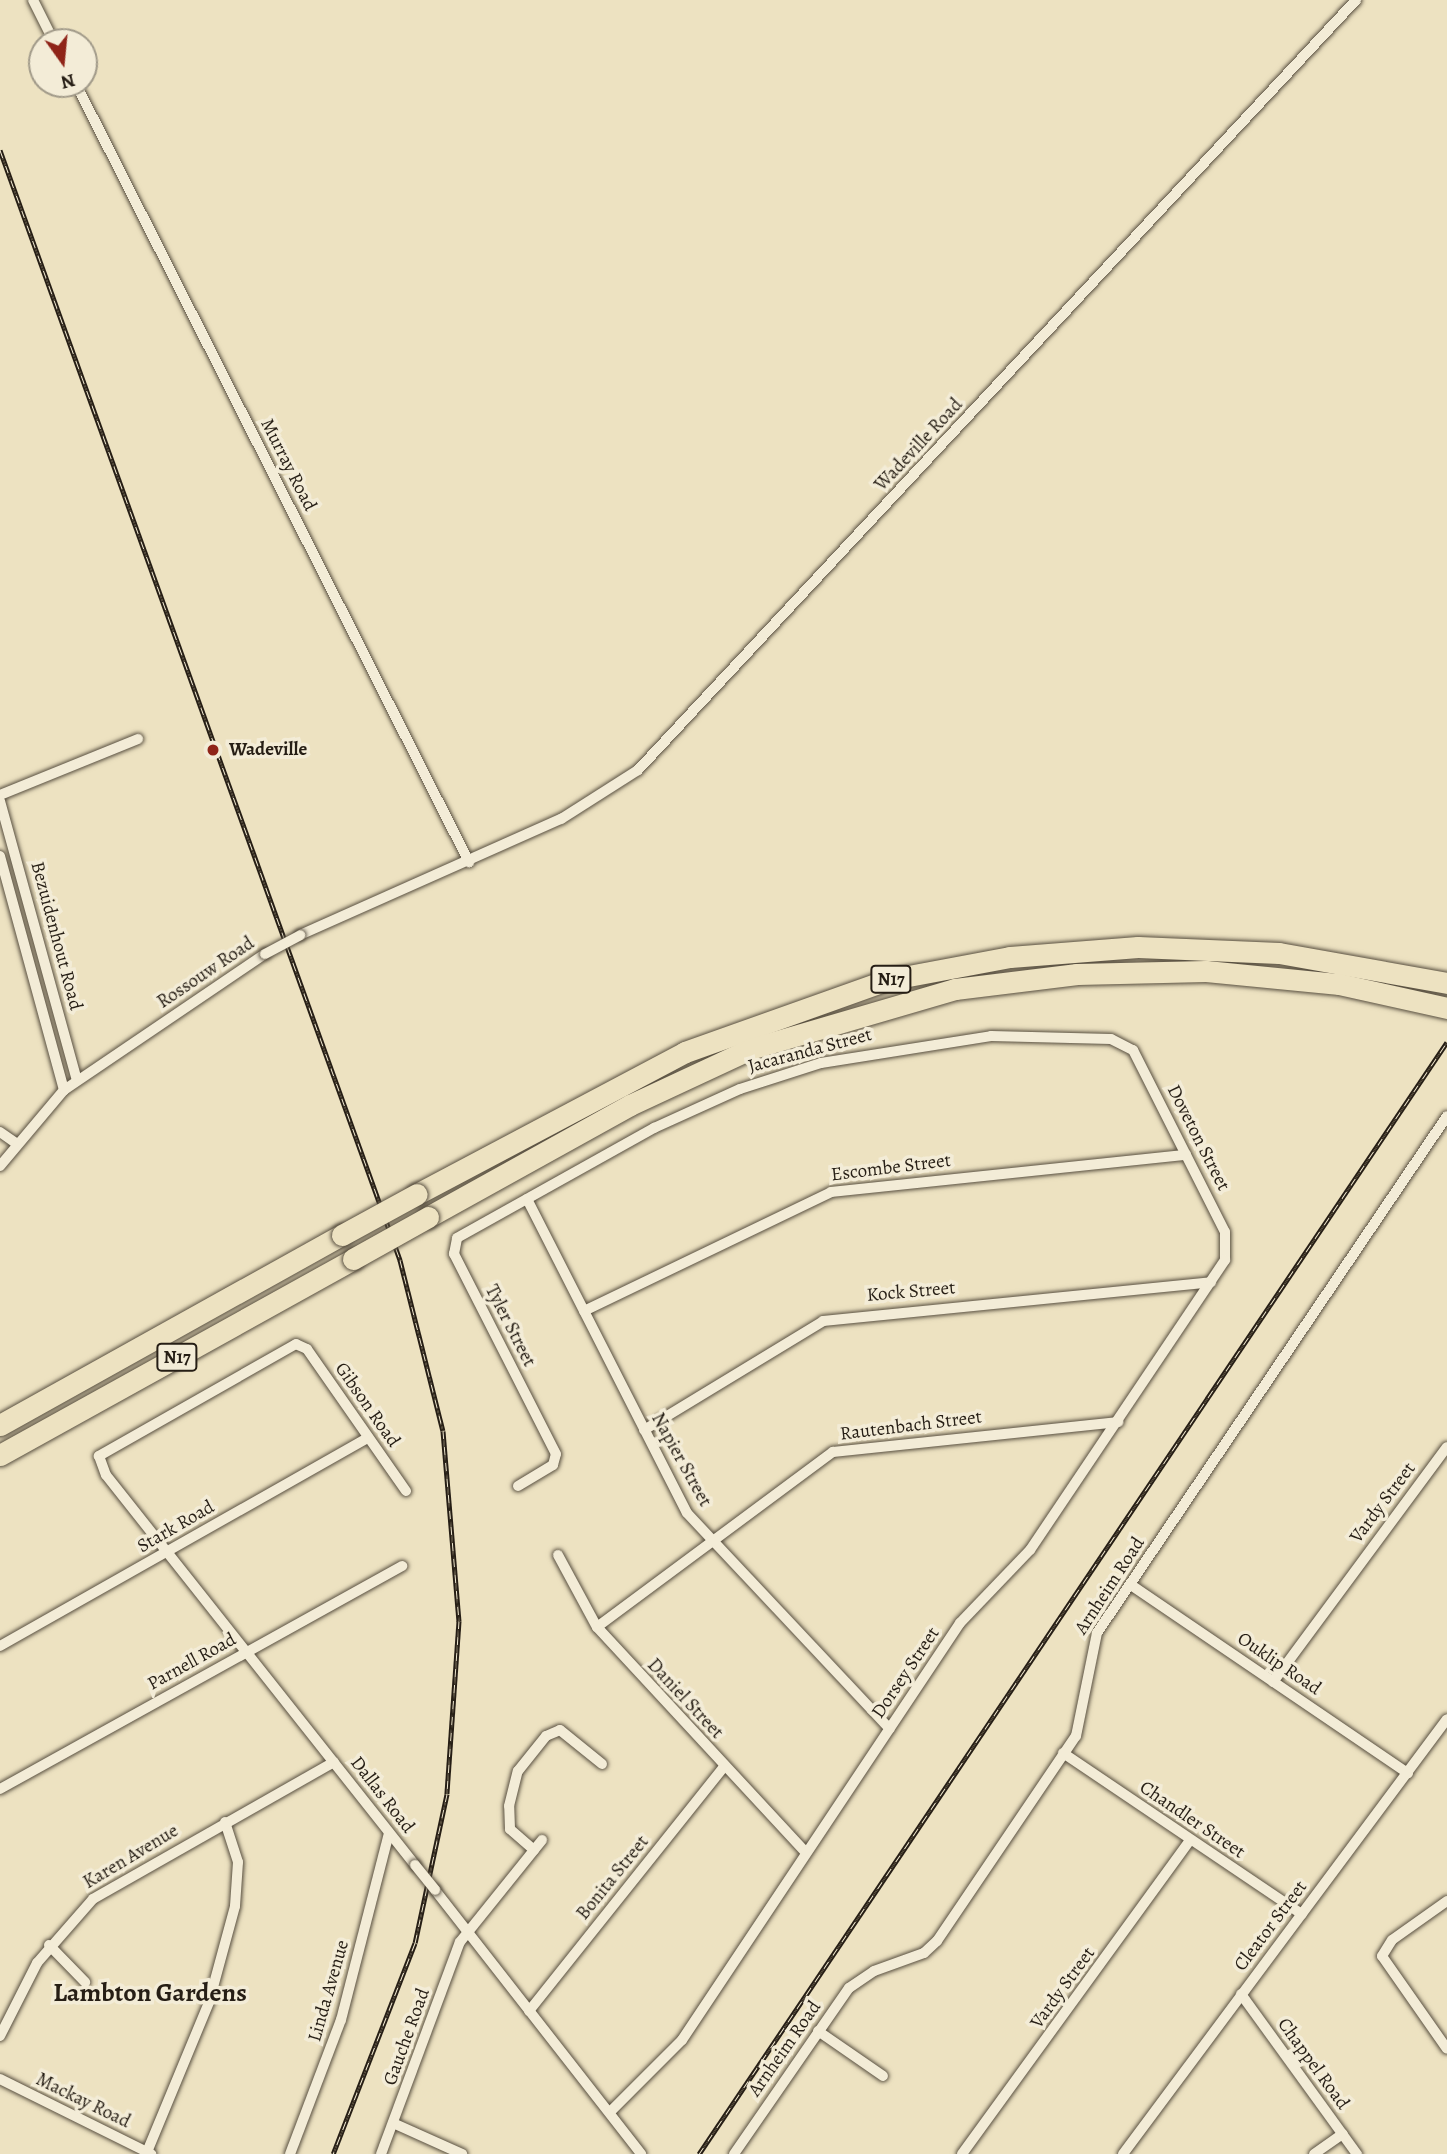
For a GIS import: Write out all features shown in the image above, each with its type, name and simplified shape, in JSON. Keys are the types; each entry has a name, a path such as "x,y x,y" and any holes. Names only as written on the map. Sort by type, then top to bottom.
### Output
{"highway":[{"name":"N17","path":"0,1425 417,1194 685,1052 887,980 1010,957 1138,947 1279,953 1410,974 1447,983"},
{"name":"N17","path":"0,1455 428,1217 693,1075 809,1028 894,1003 1018,979 1140,970 1278,977 1393,994 1447,1008"},
{"path":"0,1412 165,1334"},
{"path":"0,1460 19,1444"}],"street":[{"path":"33,0 47,28"},
{"name":"Wadeville Road","path":"468,862 601,797 643,765 1356,0"},
{"name":"Murray Road","path":"83,98 468,862"},
{"path":"0,795 138,739"},
{"name":"Bezuidenhout Road","path":"0,801 77,1080"},
{"name":"Bezuidenhout Road","path":"0,856 64,1090"},
{"name":"Rossouw Road","path":"0,1166 16,1143 64,1090 265,954 300,935 468,862"},
{"path":"26,949 40,944"},
{"name":"Jacaranda Street","path":"527,1199 701,1105 821,1063 990,1036 1099,1038 1128,1045"},
{"name":"Doveton Street","path":"1128,1045 1225,1232 1227,1251"},
{"name":"Arnheim Road","path":"734,2154 818,2031 856,1982 931,1948 1080,1726 1091,1644 1447,1116"},
{"path":"0,1132 16,1143"},
{"path":"1435,1134 1447,1138"},
{"name":"Escombe Street","path":"584,1311 831,1192 1186,1155"},
{"name":"Napier Street","path":"527,1199 687,1513 890,1729"},
{"name":"Tyler Street","path":"518,1486 553,1465 556,1454 453,1245 527,1199"},
{"name":"Dorsey Street","path":"610,2112 673,2052 960,1623 1030,1550 1211,1282 1227,1251"},
{"name":"Kock Street","path":"644,1430 823,1321 1211,1282"},
{"name":"Gibson Road","path":"99,1456 296,1344 307,1349 406,1491"},
{"name":"Rautenbach Street","path":"597,1627 840,1450 1118,1422"},
{"name":"Stark Road","path":"0,1646 368,1437"},
{"name":"Vardy Street","path":"1273,1682 1447,1447"},
{"name":"Dallas Road","path":"99,1456 106,1475 641,2154"},
{"name":"Daniel Street","path":"558,1555 597,1627 805,1852"},
{"name":"Parnell Road","path":"0,1789 402,1566"},
{"name":"Ouklip Road","path":"1131,1585 1408,1773"},
{"name":"Cleator Street","path":"1123,2154 1447,1719"},
{"path":"534,1850 510,1829 509,1806 518,1771 546,1736 560,1730 602,1764"},
{"name":"Chandler Street","path":"1063,1753 1302,1914"},
{"name":"Karen Avenue","path":"0,2036 49,1945 103,1891 334,1762"},
{"name":"Bonita Street","path":"529,2011 724,1767"},
{"path":"149,2153 209,2002 235,1906 238,1862 225,1822"},
{"name":"Linda Avenue","path":"290,2154 341,2021 389,1833"},
{"name":"Gauche Road","path":"381,2154 468,1933 542,1840"},
{"name":"Vardy Street","path":"961,2154 1190,1840"},
{"path":"1447,1901 1387,1945 1383,1962 1447,2049"},
{"path":"49,1945 85,1982"},
{"name":"Chappel Road","path":"1241,1994 1357,2154"},
{"path":"818,2031 883,2076"},
{"name":"Mackay Road","path":"0,2079 149,2153"},
{"path":"393,2123 462,2154"},
{"path":"1314,2154 1343,2134"}],"railway":[{"path":"0,150 400,1260 443,1431 459,1621 447,1794 415,1943 333,2154"},
{"path":"699,2154 1447,1042"}],"place":[{"name":"Wadeville","path":"213,750"}],"district":[{"name":"Lambton Gardens","path":"150,1993"}]}
